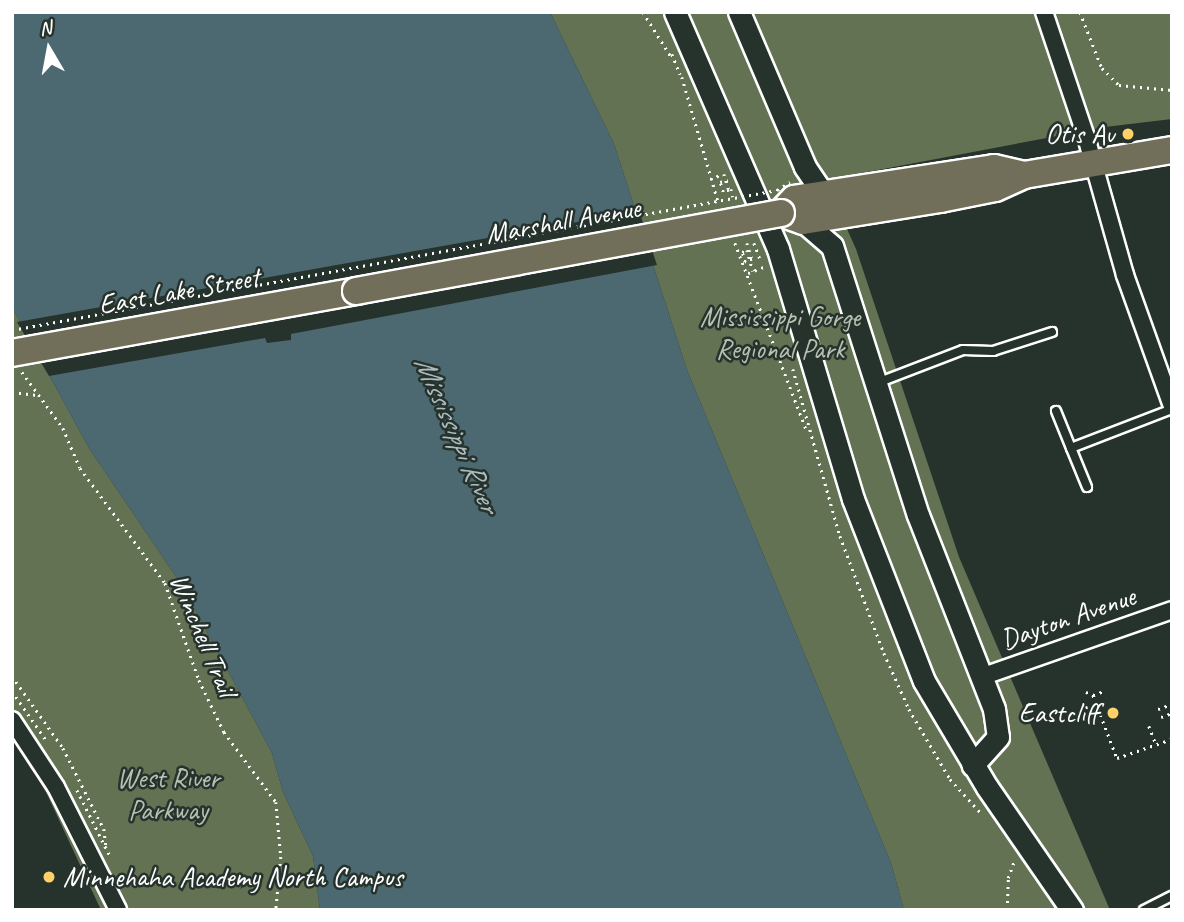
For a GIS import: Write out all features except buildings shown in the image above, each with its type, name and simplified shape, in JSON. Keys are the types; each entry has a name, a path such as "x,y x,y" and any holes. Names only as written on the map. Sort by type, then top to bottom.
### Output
{"main road":[{"name":"Marshall Avenue","path":"356,291 795,196 843,204 994,168 1024,175 1172,150"},
{"name":"East Lake Street","path":"15,360 356,291"}],"street":[{"path":"675,12 778,248 853,499 886,593 924,681 973,765 1072,910"},
{"path":"739,12 795,196 832,246 918,515 999,729 993,746 973,765"},
{"path":"1044,12 1094,164 1125,275 1172,407"},
{"path":"832,246 843,204"},
{"name":"Dayton Avenue","path":"981,677 1172,610"},
{"path":"12,720 62,799 118,910"}],"lane":[{"path":"874,384 963,350 993,351 1052,332"},
{"path":"1071,448 1172,407"},
{"path":"1056,411 1087,488"},
{"path":"1144,910 1172,896"}],"path":[{"path":"643,12 695,97"},
{"path":"1080,12 1102,68 1119,85 1172,90"},
{"path":"682,77 709,179 720,207"},
{"path":"730,172 741,200"},
{"path":"709,179 724,174 726,182 729,190 723,192 720,182 728,180 733,197"},
{"path":"12,330 733,197 778,190 795,196"},
{"path":"752,237 768,279"},
{"path":"734,242 807,432 853,572 889,664 930,747 950,779 970,798"},
{"path":"747,243 752,259 745,262 742,252 747,250 750,261 753,271"},
{"path":"748,273 764,267"},
{"name":"Winchell Trail","path":"15,360 37,395 63,428 80,468 165,583 199,680 224,732 276,802 281,857 276,910"},
{"path":"792,364 807,432"},
{"path":"12,392 37,395"},
{"path":"12,676 63,748 104,829 107,849"},
{"path":"1086,692 1093,695 1104,691"},
{"path":"1093,695 1117,758 1172,739"},
{"path":"1158,709 1171,705 1172,712 1161,717"},
{"path":"1149,726 1156,744"},
{"path":"1007,910 1008,878 1016,858"}],"green space":[{"name":"Mississippi Gorge Regional Park","path":"550,12 1172,12 1172,119 1105,127 825,180 856,249 959,557 1110,910 904,910 891,863 687,370 614,144"},
{"name":"West River Parkway","path":"12,307 89,448 183,587 272,753 283,792 313,856 320,910 101,910 46,792 12,736"}],"water":[{"name":"Mississippi River","path":"12,12 550,12 614,144 687,370 891,863 904,910 320,910 313,856 283,792 272,753 183,587 89,448 12,307"}],"pier":[{"path":"639,211 657,265 291,334 291,340 267,343 265,338 49,376 17,322"}],"place":[{"name":"Otis Av","path":"1128,134"},
{"name":"Eastcliff","path":"1113,713"},
{"name":"Minnehaha Academy North Campus","path":"49,877"}]}
